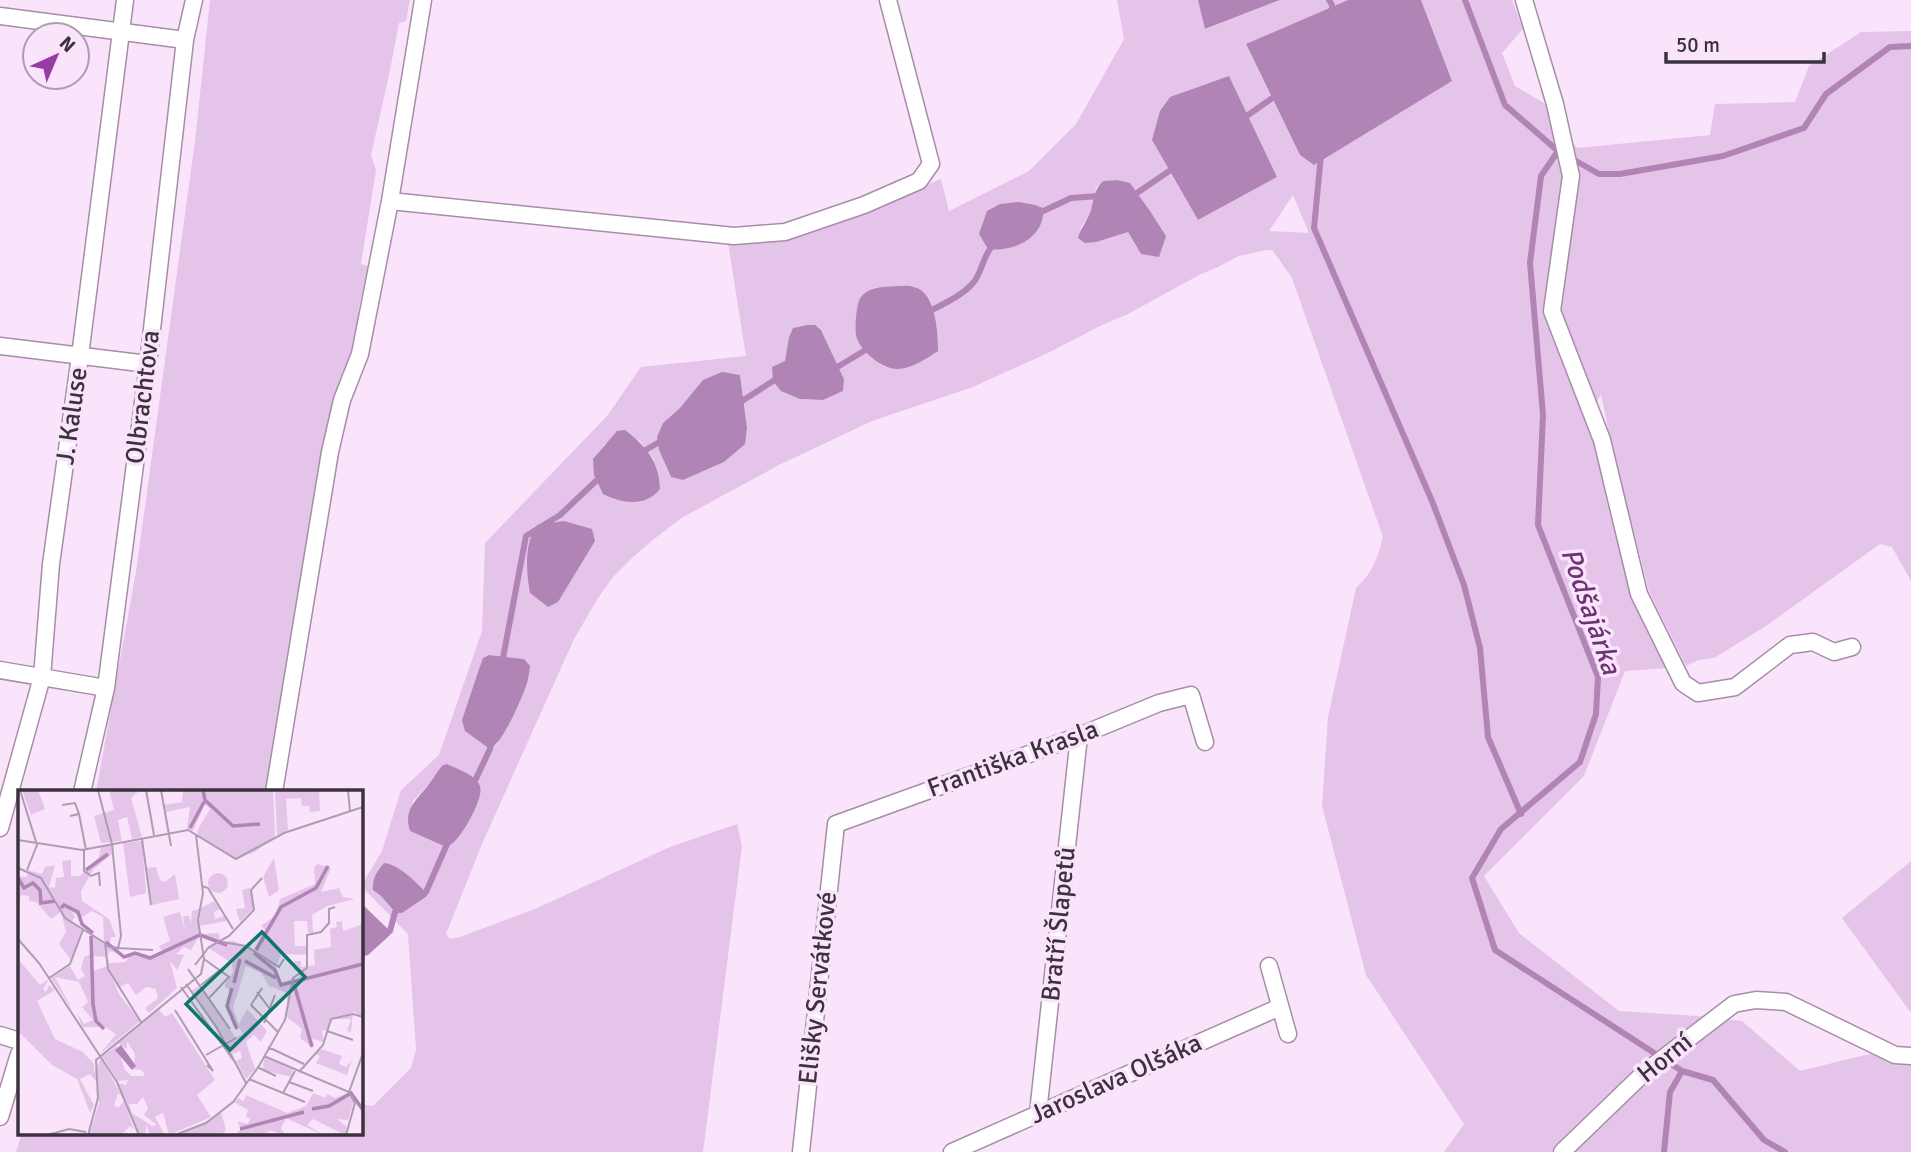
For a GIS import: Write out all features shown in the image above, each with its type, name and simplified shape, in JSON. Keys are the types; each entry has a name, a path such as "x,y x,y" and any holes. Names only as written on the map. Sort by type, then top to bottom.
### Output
{"street":[{"name":"J. Kaluse","path":"0,828 43,677 51,564 125,0"},
{"name":"Olbrachtova","path":"82,790 106,688 186,40 194,0"},
{"path":"274,790 330,452 342,400 360,354 390,201 423,0"},
{"path":"390,201 734,236 785,232 864,205 919,181 931,164 888,0"},
{"path":"1524,0 1555,104 1571,176 1552,311 1602,440 1639,594 1679,676 1683,683 1698,693 1735,687 1790,645 1813,642 1834,652 1852,647"},
{"path":"0,16 186,40"},
{"path":"0,345 148,364"},
{"path":"0,670 106,688"},
{"name":"Františka Krasla","path":"836,824 1079,736 1159,703 1191,695 1205,742"},
{"name":"Bratří Šlapetů","path":"1038,1113 1079,736"},
{"name":"Elišky Servátkové","path":"800,1152 836,824"},
{"path":"1269,967 1288,1034"},
{"name":"Horní","path":"1562,1152 1645,1072 1734,1004 1756,1000 1786,1002 1895,1055 1911,1056"},
{"name":"Jaroslava Olšáka","path":"952,1152 1280,1007"},
{"path":"0,1035 18,1041"},
{"path":"0,1117 18,1057"}],"shaded area":[{"path":"210,0 410,0 406,21 399,23 371,155 376,170 361,264 368,266 358,311 360,322 269,790 96,790 136,572 195,141"},
{"path":"1117,0 1198,0 1206,29 1280,0 1348,0 1246,45 1300,155 1452,81 1421,0 1512,0 1523,29 1502,53 1515,86 1544,103 1577,148 1710,135 1715,104 1795,102 1809,66 1861,32 1911,31 1911,581 1892,547 1880,544 1766,626 1714,658 1699,660 1686,666 1649,591 1601,394 1594,408 1594,443 1632,591 1668,668 1625,671 1584,776 1484,876 1519,933 1619,1011 1742,1021 1800,1071 1865,1055 1911,1048 1911,1152 1444,1152 1464,1124 1366,975 1322,806 1328,717 1356,588 1374,565 1383,537 1292,278 1273,251 1266,250 1239,256 1128,314 973,387 872,421 779,465 683,517 632,558 613,577 598,598 574,639 482,844 446,934 450,939 460,937 535,909 670,847 737,824 742,846 703,1152 16,1152 22,1134 362,1134 362,1104 373,1106 411,1068 416,1050 408,934 362,884 382,851 401,790 439,755 482,631 485,543 607,416 641,367 746,356 728,243 774,239 814,230 941,179 949,211 1029,171 1076,124 1124,39","holes":["1229,76 1277,177 1198,220 1152,140","1103,181 1130,183 1148,208 1141,254 1128,232 1113,236 1080,229 1091,212 1096,188","1293,195 1309,233 1269,231","916,287 917,364 900,369 885,367 864,349 856,338 857,308 874,288","815,325 821,330 844,379 843,391 822,400 800,399 785,361 793,328","740,375 747,428 724,462 683,480 671,477 659,450 663,423 680,408","639,440 655,461 594,475 594,459 605,444","564,521 577,526 548,607 530,593","489,655 524,659 526,687 496,746 462,720 483,658","447,764 446,847 410,831 413,801 443,765","373,890 427,896 395,912"]},
{"path":"1198,0 1280,0 1205,29"},
{"path":"1348,0 1421,0 1452,81 1314,165 1300,155 1246,44"},
{"path":"1229,76 1277,177 1198,220 1152,140 1160,111 1170,97"},
{"path":"1103,181 1130,183 1166,236 1159,257 1141,254 1128,232 1096,242 1085,243 1078,238 1090,214 1098,188"},
{"path":"1019,202 1043,208 1043,218 1034,235 1008,248 988,249 979,234 987,211 1000,204"},
{"path":"908,286 921,290 931,305 938,351 915,365 893,369 880,364 860,344 856,330 857,311 861,297 873,289"},
{"path":"815,325 821,330 844,379 843,391 823,400 800,399 781,391 773,381 772,367 785,361 793,328"},
{"path":"722,372 740,375 747,428 745,444 724,462 683,480 671,477 659,450 657,437 663,423 680,408 703,380"},
{"path":"625,430 650,455 659,479 660,489 640,501 618,500 603,494 594,475 593,459 617,431"},
{"path":"564,521 592,529 595,541 558,602 548,607 530,593 528,549 537,525"},
{"path":"489,655 524,659 530,666 526,686 515,713 500,739 490,749 465,731 462,720 483,658"},
{"path":"447,764 475,779 480,791 468,823 455,841 446,847 410,831 408,817 416,800 441,767"},
{"path":"1911,861 1911,1013 1842,918"},
{"path":"384,863 407,874 427,896 402,913 395,912 373,890 374,879"},
{"path":"362,904 390,931 390,935 368,955 362,957"}],"waterway":[{"path":"1329,0 1332,12"},
{"name":"Podšajárka","path":"1465,0 1505,105 1558,151 1541,176 1530,263 1543,415 1538,525 1598,677 1596,714 1580,762 1501,829 1472,878 1495,950 1682,1071 1713,1080 1764,1140 1785,1152"},
{"path":"1569,157 1599,174 1620,174 1723,156 1804,128 1826,94 1890,47 1911,46"},
{"path":"1241,120 1278,94"},
{"path":"1321,155 1314,228 1432,501 1464,585 1480,648 1488,737 1521,814"},
{"path":"1131,194 1137,193 1175,167"},
{"path":"1037,214 1071,198 1099,196"},
{"path":"926,313 968,288 994,244"},
{"path":"832,367 839,366 872,346"},
{"path":"739,403 773,381 781,380"},
{"path":"642,452 663,440"},
{"path":"502,663 526,536 560,515 603,476"},
{"path":"472,787 491,743"},
{"path":"419,896 426,892 448,842"},
{"path":"384,935 390,931 395,912 401,908"},
{"path":"1664,1152 1670,1092 1682,1071"}]}
